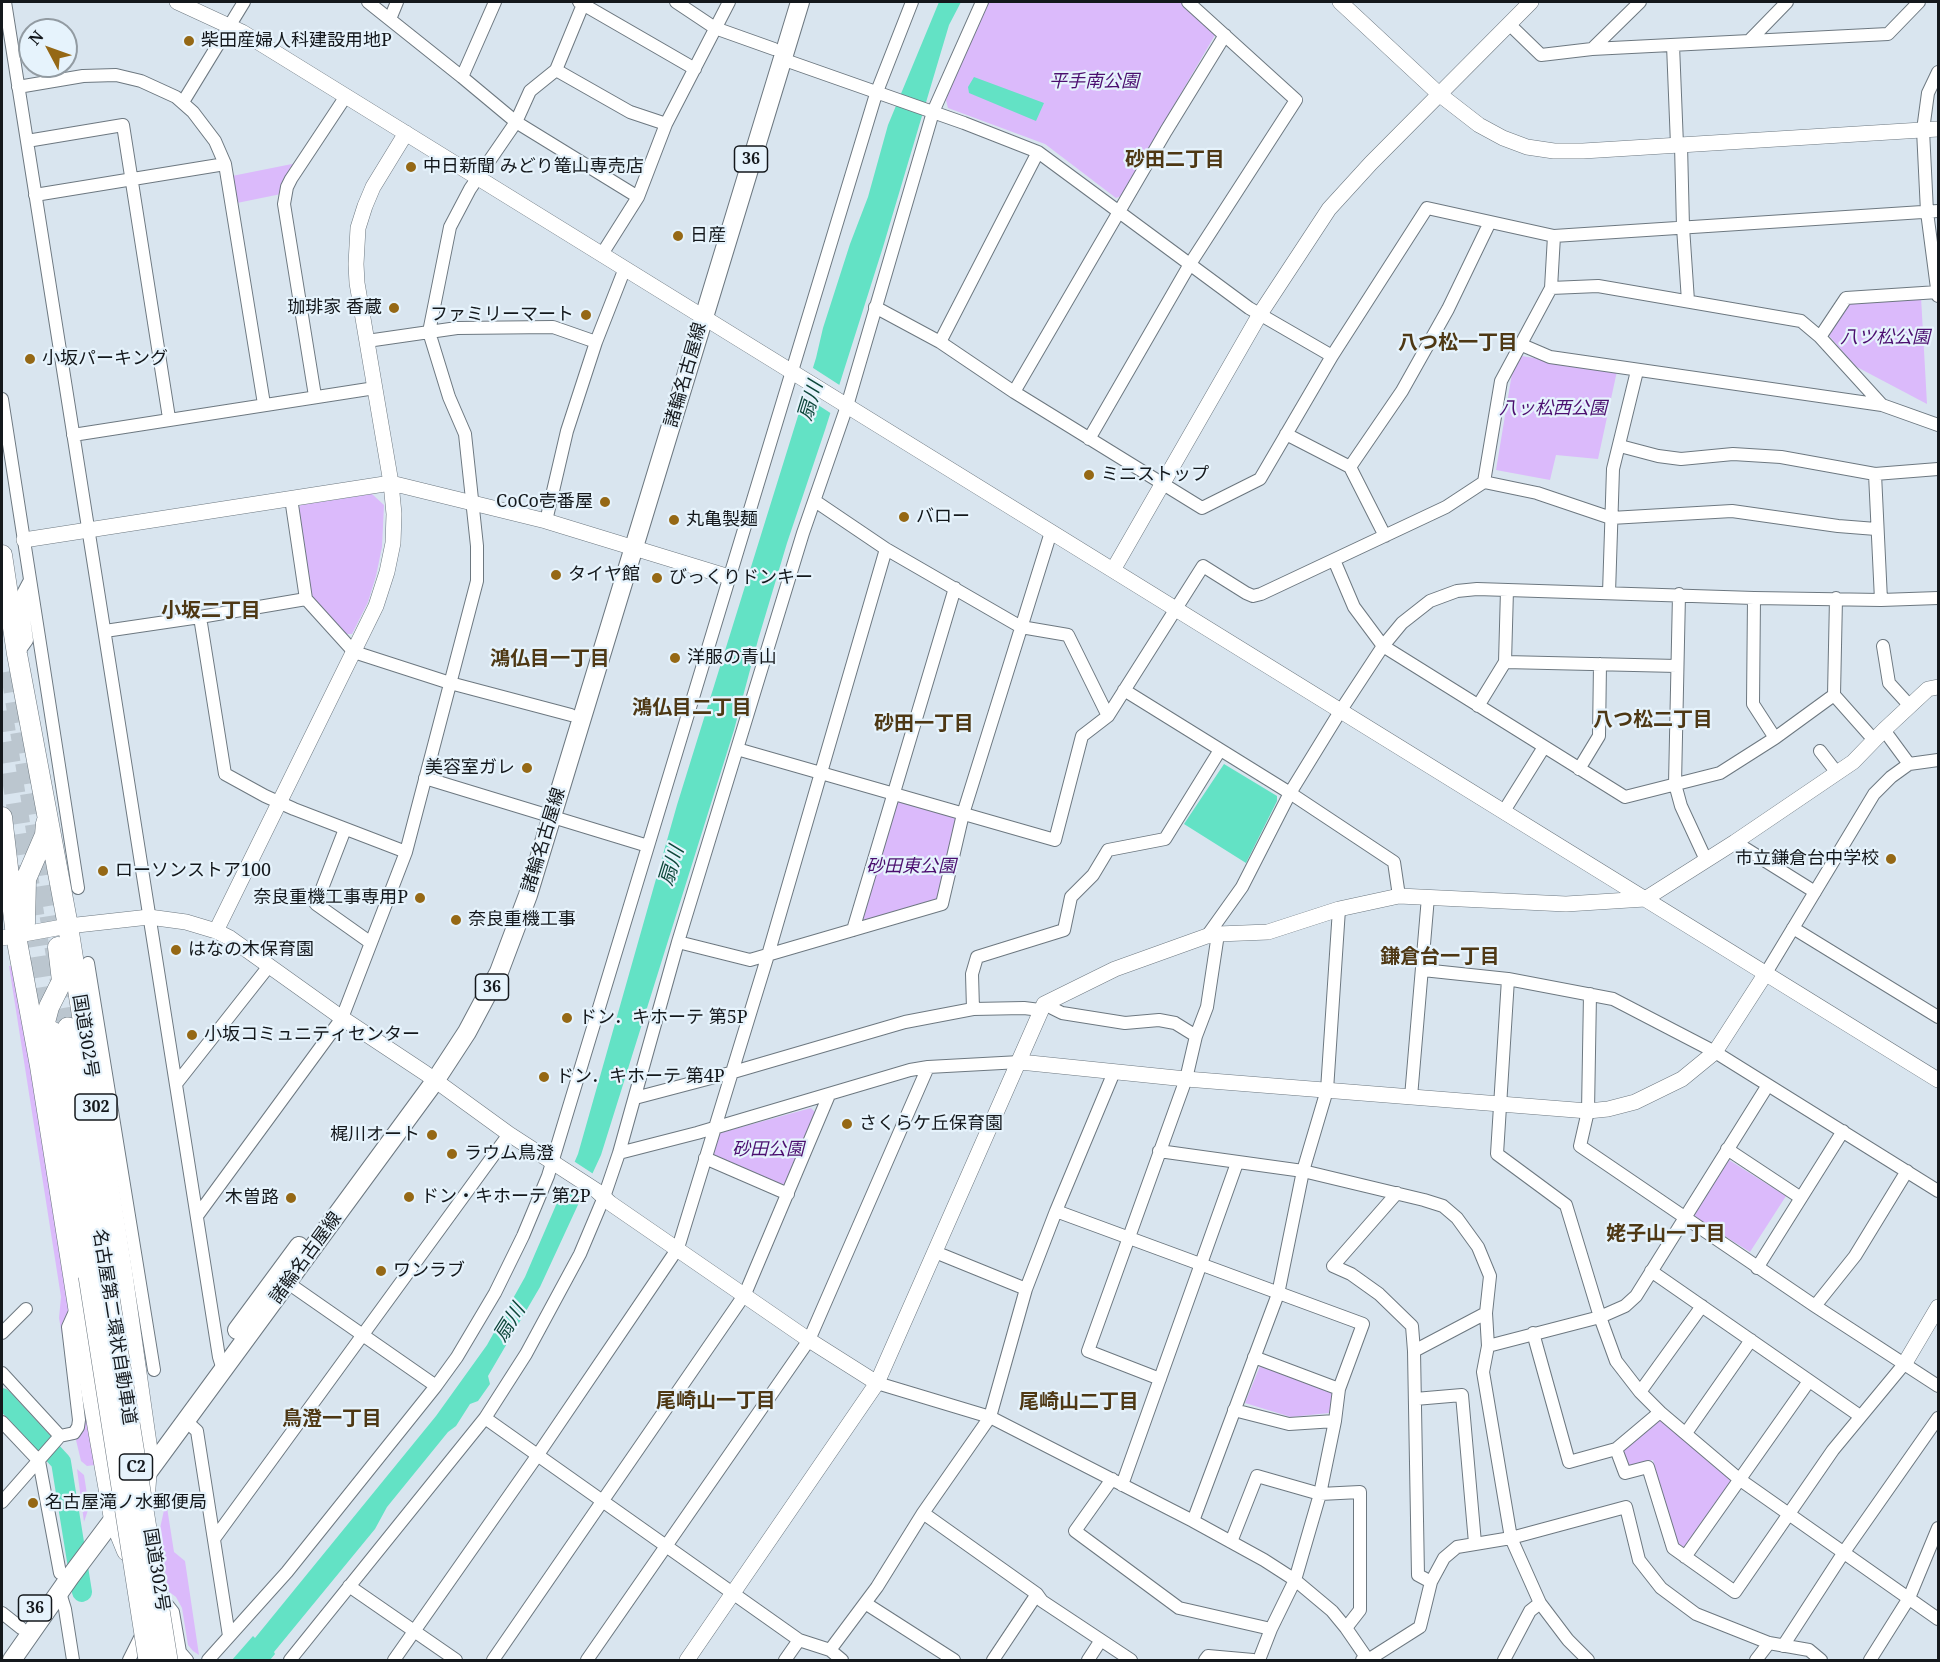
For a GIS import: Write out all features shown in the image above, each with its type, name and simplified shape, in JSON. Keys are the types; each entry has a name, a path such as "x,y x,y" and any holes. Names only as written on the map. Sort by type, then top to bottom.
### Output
{"highway":[{"name":"国道302号","path":"2,555 17,654 68,926 75,1025"},
{"path":"9,937 25,923 26,879 45,835 47,814"},
{"name":"国道302号","path":"2,817 9,937 40,1066 113,1511 126,1546 140,1638 146,1660"},
{"path":"40,1066 44,1026 49,1007 62,981 58,947 68,926"},
{"name":"名古屋第二環状自動車道","path":"75,1025 169,1660"},
{"name":"国道302号","path":"113,1270 147,1464 145,1498 169,1660"},
{"name":"名古屋第二環状自動車道","path":"113,1270 146,1660"}],"main road":[{"name":"諸輪名古屋線","path":"778,54 788,2"},
{"name":"諸輪名古屋線","path":"2,1654 113,1511 430,1077 466,1032 499,972 528,895 571,714 681,395 698,313 778,54 800,2"},
{"name":"諸輪名古屋線","path":"546,814 628,546"},
{"name":"諸輪名古屋線","path":"147,1464 186,1421 221,1364 288,1282 430,1077"},
{"name":"諸輪名古屋線","path":"12,1660 60,1593 73,1563"}],"street":[{"path":"5,2 221,1364"},
{"path":"177,2 230,25 346,96 1938,1080"},
{"path":"183,102 244,2"},
{"path":"368,2 516,122 639,197"},
{"path":"390,19 397,2"},
{"path":"462,77 495,2"},
{"path":"676,2 716,28 778,54 876,94 1038,152 1260,314 1332,356"},
{"path":"602,254 639,197 666,124 729,2"},
{"path":"208,1660 287,1572 457,1357 495,1293 523,1236 548,1176 556,1165 729,577 797,376 876,94 912,2"},
{"path":"290,1660 485,1418 526,1354 580,1254 601,1194 619,1153 678,942 803,533 815,501 841,403 875,307 928,111 982,2"},
{"path":"1089,439 1190,264 1296,100 1190,2"},
{"path":"1340,2 1440,94 1479,125 1503,138 1527,147 1554,151 1584,151 1931,129"},
{"path":"1113,570 1260,314 1329,209 1371,163 1532,2"},
{"path":"1592,49 1640,2"},
{"path":"1750,40 1787,2"},
{"path":"1509,24 1541,56 1592,49 1888,34 1919,2"},
{"path":"197,1216 342,1018 406,852 477,581 477,546 465,434 449,397 429,332 450,227 470,189 516,122 530,90 556,70 582,3 695,69"},
{"path":"1014,392 1166,131 1225,35"},
{"path":"1673,45 1688,301"},
{"path":"556,70 630,112 666,124"},
{"path":"1938,72 1928,93 1938,297"},
{"path":"18,87 83,76 116,75 141,81 166,91 183,102 209,132 225,164 264,404"},
{"path":"315,396 284,204 291,179 346,96"},
{"path":"27,141 123,125 169,418"},
{"path":"216,931 376,606 387,572 393,543 394,514 391,483 356,264 358,228 373,187 406,133"},
{"path":"940,342 1038,152"},
{"path":"35,195 225,164"},
{"path":"875,307 940,342 1014,392 1202,508 1260,480 1332,356 1427,208 1554,236 1933,211"},
{"path":"1350,467 1402,391 1448,309 1490,222"},
{"path":"1484,482 1501,381 1551,288 1554,236"},
{"path":"546,521 567,431 596,342 625,268"},
{"path":"1551,288 1598,286 1801,321 1820,337 1882,405"},
{"path":"1820,337 1846,298 1938,292"},
{"path":"368,341 458,328 553,327 596,342"},
{"path":"1522,345 1551,357 1882,405 1938,425"},
{"path":"1609,593 1614,469 1637,371"},
{"path":"73,435 169,418 375,388"},
{"path":"2,399 78,888"},
{"path":"1286,434 1350,467 1386,536"},
{"path":"1620,446 1658,456 1681,459 1733,454 1781,457 1875,474 1938,469"},
{"path":"1875,474 1881,600"},
{"path":"737,749 1055,840 1082,736 1108,716 1203,566 1246,593 1253,596 1261,594 1446,507 1484,482 1537,493 1611,518 1732,511 1876,529"},
{"path":"24,540 391,483 546,521 729,577"},
{"path":"291,498 306,599 354,652 450,683 571,714"},
{"path":"815,501 886,549 1021,627 1068,635 1108,716"},
{"path":"678,942 750,960 942,904 963,814 1051,532"},
{"path":"394,1660 537,1456 678,1248 768,955 886,549"},
{"path":"1334,560 1354,607 1383,646 1625,797 1720,772 1774,738 1834,695"},
{"path":"17,654 27,640 21,597 29,582"},
{"path":"853,930 955,588"},
{"path":"1160,1379 1088,1351 1186,1079 1207,1007 1212,935 1242,887 1290,793 1341,710 1383,646 1402,622 1430,601 1457,591 1477,589 1754,598 1881,600 1938,598"},
{"path":"1478,706 1505,662 1507,590"},
{"path":"1679,594 1675,784 1681,806 1706,860"},
{"path":"1754,598 1753,704 1774,738"},
{"path":"1836,598 1834,695 1909,764"},
{"path":"105,631 306,599"},
{"path":"200,617 225,774 280,803 406,852"},
{"path":"1883,646 1889,683 1910,706"},
{"path":"1505,662 1677,666"},
{"path":"1579,769 1599,736 1600,664"},
{"path":"687,1660 877,1383 1020,1062 1042,1007 1115,969 1212,935 1268,932 1339,909 1399,896 1566,904 1645,899 1735,842 1853,762 1928,689 1938,687"},
{"path":"1124,690 1290,793 1394,862 1399,896"},
{"path":"1504,811 1544,747"},
{"path":"973,1009 972,974 977,957 1064,930 1071,897 1093,875 1108,850 1165,838 1220,750"},
{"path":"1820,751 1827,757 1837,773"},
{"path":"619,1153 910,1071 928,1067 1020,1062 1186,1079 1588,1111 1635,1102 1682,1079 1715,1052 1766,973 1874,794 1891,777 1909,764 1938,760"},
{"path":"425,778 648,846"},
{"path":"345,829 316,904 370,943"},
{"path":"1735,842 1815,892"},
{"path":"1411,1097 1428,897"},
{"path":"1193,1521 1278,1294 1303,1172 1327,1090 1339,909"},
{"path":"9,937 68,926 149,917 186,922 230,938 342,1018 601,1194 809,1340 877,1383 990,1418 1232,1542 1295,1580 1332,1611 1368,1660"},
{"path":"1793,928 1938,1017"},
{"path":"88,963 75,1025 113,1270 154,1370"},
{"path":"176,1084 269,966"},
{"path":"1423,970 1508,979 1613,999 1715,1052 1938,1191"},
{"path":"1508,979 1497,1154 1566,1205 1600,1317 1616,1361 1640,1392 1660,1412 1738,1479 1938,1619"},
{"path":"1590,994 1588,1111 1580,1146 1757,1268 1938,1386"},
{"path":"635,1098 905,1022 973,1009 1042,1007 1062,1013 1125,1023 1160,1020 1175,1023 1197,1036"},
{"path":"587,1660 809,1340 928,1067"},
{"path":"831,1650 865,1603 922,1513 990,1418 1026,1290 1114,1072"},
{"path":"1488,1346 1600,1317 1625,1306 1636,1296 1767,1085"},
{"path":"493,1660 745,1294 829,1095"},
{"path":"1757,1268 1843,1131"},
{"path":"214,1539 510,1134"},
{"path":"1727,1149 1801,1198"},
{"path":"1159,1151 1303,1172 1397,1193 1443,1206 1457,1218 1478,1247 1490,1276 1486,1313 1488,1346 1483,1372 1511,1538 1540,1603 1568,1640 1588,1660"},
{"path":"705,1158 788,1194"},
{"path":"1237,1163 1160,1379 1117,1482 1076,1531 1179,1608 1271,1629"},
{"path":"1815,1306 1855,1256 1906,1171"},
{"path":"1397,1193 1333,1266 1351,1274 1379,1294 1412,1326 1418,1575 1431,1582"},
{"path":"1056,1211 1363,1324 1339,1389 1320,1494 1295,1580 1259,1660"},
{"path":"935,1252 1026,1290"},
{"path":"1651,1271 1860,1416"},
{"path":"288,1282 436,1386"},
{"path":"2,1502 50,1449 74,1433 78,1427 68,1326 78,1304"},
{"path":"1640,1392 1702,1306"},
{"path":"1616,1449 1625,1473 1648,1467 1673,1548 1735,1592 1833,1450 1905,1363 1938,1307"},
{"path":"2,1333 26,1309"},
{"path":"1414,1351 1486,1313"},
{"path":"1533,1334 1569,1462 1616,1449 1660,1412"},
{"path":"1686,1433 1750,1340"},
{"path":"1254,1357 1339,1389"},
{"path":"2,1373 50,1449 73,1563"},
{"path":"1685,1557 1809,1381"},
{"path":"1415,1398 1462,1395 1475,1543"},
{"path":"1234,1410 1289,1424 1335,1421"},
{"path":"485,1418 800,1640 831,1650 842,1660"},
{"path":"1783,1646 1844,1552 1938,1418"},
{"path":"186,1421 197,1431 229,1636"},
{"path":"2,1422 50,1449"},
{"path":"1232,1542 1257,1476 1320,1494 1360,1492 1360,1610 1346,1628"},
{"path":"1362,1660 1368,1660 1420,1628 1431,1582 1443,1558 1456,1547 1511,1538 1626,1507 1639,1560 1661,1588 1696,1614 1769,1643 1809,1650 1821,1660"},
{"path":"922,1513 1037,1594 1042,1601 1131,1660"},
{"path":"1870,1660 1909,1598 1938,1528"},
{"path":"349,1586 456,1660"},
{"path":"60,1593 65,1609 73,1660"},
{"path":"993,1660 1037,1594"},
{"path":"161,1597 173,1612 180,1652 187,1660"},
{"path":"865,1603 947,1659"},
{"path":"1503,1660 1530,1611 1540,1603"},
{"path":"2,1613 21,1628"},
{"path":"129,1660 140,1638"},
{"path":"785,1660 800,1640"},
{"path":"1088,1660 1101,1640"},
{"path":"1756,1660 1769,1643"},
{"path":"1205,1660 1208,1656 1253,1660"}],"green space":[{"name":"平手南公園","path":"985,2 1181,2 1214,30 1215,35 1121,196 1116,198 1045,144 948,108 946,100 963,48"},
{"path":"297,163 281,194 237,203 232,176"},
{"name":"八ツ松公園","path":"1921,297 1927,404 1855,366 1825,331 1841,301"},
{"name":"八ッ松西公園","path":"1515,355 1617,371 1598,459 1556,455 1550,480 1496,470"},
{"path":"372,494 384,505 382,547 368,602 352,634 345,634 309,597 297,510 301,505"},
{"name":"砂田東公園","path":"893,793 963,814 942,904 853,930"},
{"path":"9,966 15,966 70,1308 68,1369 59,1318 61,1297"},
{"name":"砂田公園","path":"811,1108 817,1114 785,1186 781,1188 714,1159 712,1154 720,1133"},
{"path":"1729,1160 1786,1196 1750,1252 1693,1216"},
{"path":"74,1328 103,1464 87,1466 81,1461 76,1440 82,1433 84,1423"},
{"path":"1260,1366 1333,1392 1329,1413 1291,1417 1245,1403"},
{"path":"1662,1419 1733,1478 1683,1550 1676,1544 1653,1460 1629,1465 1623,1451"},
{"path":"77,1469 84,1475 89,1507 84,1522"},
{"path":"166,1501 174,1552 185,1561 199,1655 188,1645 182,1608 176,1597 168,1591 159,1533"}],"water":[{"name":"扇川","path":"939,2 961,2 949,25 883,247 787,543 734,730 601,1155 540,1287 488,1376 490,1384 478,1401 470,1404 456,1426 448,1432 387,1507 375,1529 274,1652 270,1660 232,1660 253,1636 255,1638 436,1416 487,1345 525,1277 578,1154 677,805 816,358 823,328 868,197 888,125"},
{"path":"974,77 1044,103 1036,121 969,93 968,87"},
{"path":"1224,764 1277,796 1277,801 1246,863 1184,824"}],"pier":[{"path":"810,366 841,386 832,414 801,394"},
{"path":"572,1160 595,1175 584,1199 561,1183"}],"waterway":[{"path":"2,1398 61,1462 82,1592"}],"tunnel":[{"path":"11,671 68,1028"},
{"path":"2,711 50,1019"}],"place":[{"name":"柴田産婦人科建設用地P","path":"189,41"},
{"name":"中日新聞 みどり篭山専売店","path":"411,167"},
{"name":"日産","path":"678,236"},
{"name":"珈琲家 香蔵","path":"394,308"},
{"name":"ファミリーマート","path":"586,315"},
{"name":"小坂パーキング","path":"30,359"},
{"name":"ミニストップ","path":"1089,475"},
{"name":"CoCo壱番屋","path":"605,502"},
{"name":"バロー","path":"904,517"},
{"name":"丸亀製麺","path":"674,520"},
{"name":"タイヤ館","path":"556,575"},
{"name":"びっくりドンキー","path":"657,578"},
{"name":"洋服の青山","path":"675,658"},
{"name":"美容室ガレ","path":"527,768"},
{"name":"市立鎌倉台中学校","path":"1891,859"},
{"name":"ローソンストア100","path":"103,871"},
{"name":"奈良重機工事専用P","path":"420,898"},
{"name":"奈良重機工事","path":"456,920"},
{"name":"はなの木保育園","path":"176,950"},
{"name":"ドン．キホーテ 第5P","path":"567,1018"},
{"name":"小坂コミュニティセンター","path":"192,1035"},
{"name":"ドン．キホーテ 第4P","path":"544,1077"},
{"name":"さくらケ丘保育園","path":"847,1124"},
{"name":"梶川オート","path":"432,1135"},
{"name":"ラウム鳥澄","path":"452,1154"},
{"name":"ドン・キホーテ 第2P","path":"409,1197"},
{"name":"木曽路","path":"291,1198"},
{"name":"ワンラブ","path":"381,1271"},
{"name":"名古屋滝ノ水郵便局","path":"33,1503"}],"district":[{"name":"砂田二丁目","path":"1175,160"},
{"name":"八つ松一丁目","path":"1458,343"},
{"name":"小坂二丁目","path":"211,611"},
{"name":"鴻仏目一丁目","path":"550,659"},
{"name":"鴻仏目二丁目","path":"692,708"},
{"name":"八つ松二丁目","path":"1653,720"},
{"name":"砂田一丁目","path":"924,724"},
{"name":"鎌倉台一丁目","path":"1440,957"},
{"name":"姥子山一丁目","path":"1666,1234"},
{"name":"尾崎山一丁目","path":"716,1401"},
{"name":"尾崎山二丁目","path":"1079,1402"},
{"name":"鳥澄一丁目","path":"332,1419"}]}
